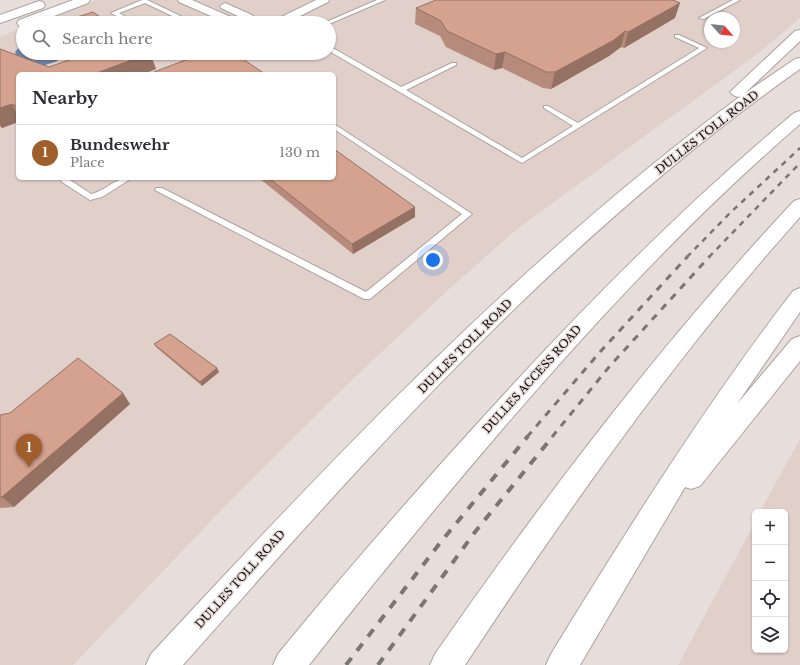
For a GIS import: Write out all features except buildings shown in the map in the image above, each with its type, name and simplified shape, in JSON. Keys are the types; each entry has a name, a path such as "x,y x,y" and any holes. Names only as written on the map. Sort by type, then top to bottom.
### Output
{"main road":[{"path":"0,19 51,0"},
{"path":"42,16 84,0"},
{"path":"0,33 16,26"},
{"path":"642,183 800,34"},
{"name":"DULLES TOLL ROAD","path":"162,665 298,515 418,392 526,285 642,183 748,99 800,62"},
{"name":"DULLES ACCESS ROAD","path":"289,665 443,479 555,352 627,276 694,209 758,151 800,116"},
{"path":"446,665 519,559 614,428 692,328 762,246 800,206"},
{"path":"562,665 633,547 735,387 800,296"},
{"path":"633,547 800,345"}],"street":[{"path":"183,0 220,16"},
{"path":"291,16 324,0"},
{"path":"218,3 246,16"}],"lane":[{"path":"336,19 382,0"},
{"path":"702,18 737,0"},
{"path":"120,16 114,13 145,1 177,16"},
{"path":"336,52 522,161 704,48 677,36"},
{"path":"401,90 454,64"},
{"path":"546,107 577,126"},
{"path":"159,190 367,297 468,214 336,127"},
{"path":"65,180 90,197 99,195 125,180"}],"shaded area":[{"path":"96,0 800,0 800,18 760,52 517,229 448,290 355,377 232,499 73,665 0,665 0,37 16,30 16,60 336,60 336,16 53,16"},
{"path":"800,439 800,665 678,665 752,528 752,653 788,653 788,509 762,509"}],"water":[{"path":"31,60 58,61 39,67 35,61"}],"railway":[{"path":"687,257 730,213 800,148"},
{"path":"709,257 800,163"},
{"path":"527,437 600,352 688,256"},
{"path":"552,437 609,367 710,256"},
{"path":"346,665 440,543 528,436"},
{"path":"378,665 475,532 553,436"}],"place":[{"name":"Bundeswehr","path":"29,467"}]}
